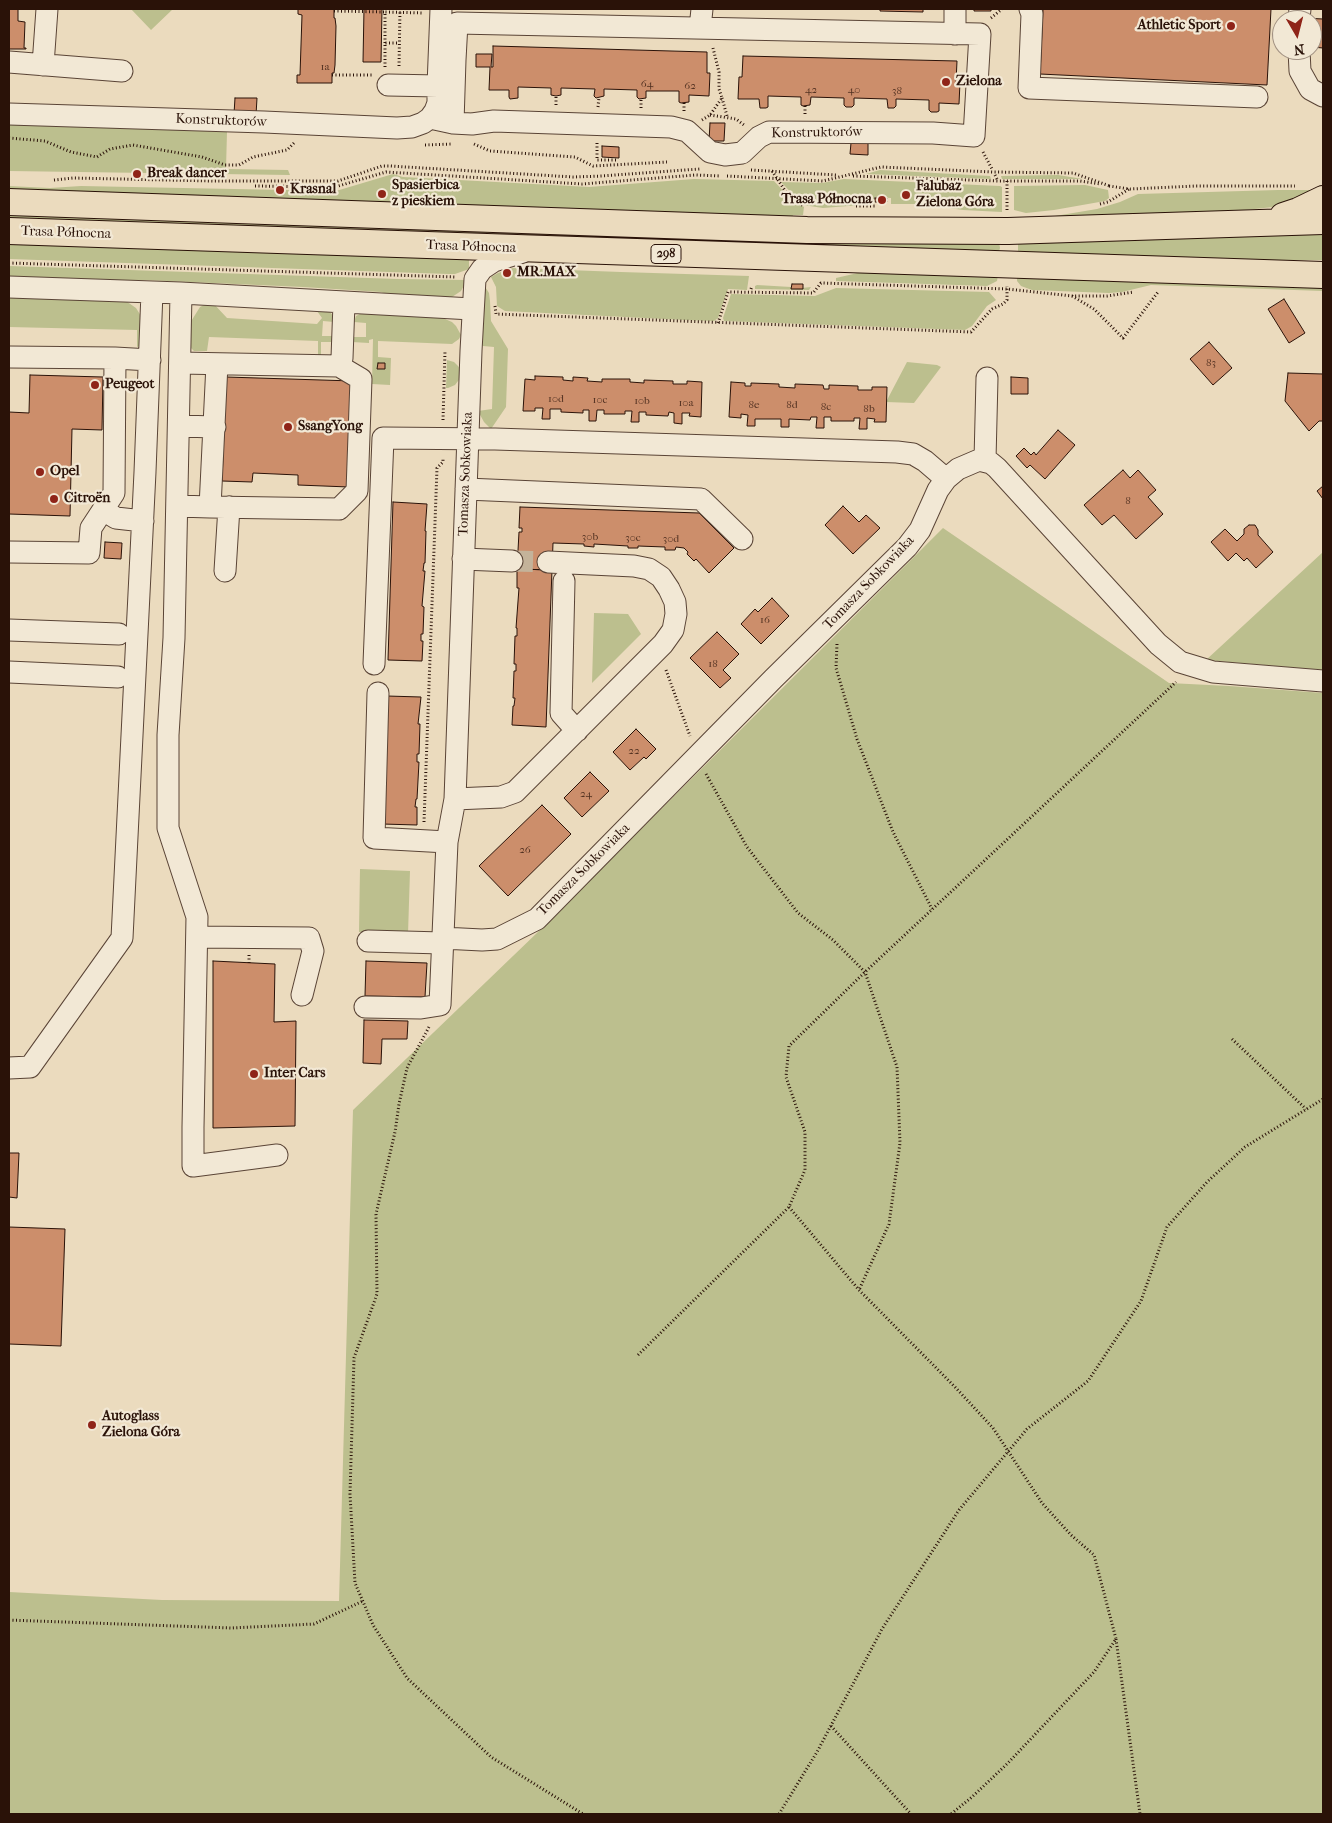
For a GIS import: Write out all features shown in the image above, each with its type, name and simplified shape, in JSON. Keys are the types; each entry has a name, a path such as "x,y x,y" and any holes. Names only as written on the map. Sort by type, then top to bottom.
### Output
{"main road":[{"path":"1261,223 1298,211 1313,193"},
{"name":"Trasa Północna","path":"9,202 807,230 1008,231 1323,221"},
{"name":"Trasa Północna","path":"9,231 1323,275"}],"street":[{"path":"43,65 48,9"},
{"path":"441,9 453,123"},
{"path":"955,9 955,34"},
{"path":"1030,9 1032,14 1029,88 1257,97"},
{"name":"Konstruktorów","path":"447,60 456,23 482,16 703,22 980,34 974,136 933,133 769,132 759,137 742,153 724,155 710,152 687,131"},
{"path":"447,60 438,86 438,103 430,118 453,123 472,124 494,121 671,126 687,131"},
{"path":"1299,60 1300,71 1310,89 1323,96"},
{"path":"9,62 122,71"},
{"path":"387,79 438,86"},
{"name":"Konstruktorów","path":"9,114 264,122 295,134 412,127 430,118"},
{"path":"475,279 482,269 494,261 533,250"},
{"name":"Tomasza Sobkowiaka","path":"440,1005 447,842 455,800 472,309 475,279"},
{"path":"9,286 181,293 472,309"},
{"path":"9,1068 30,1067 122,938 143,521 152,292"},
{"path":"181,293 174,638 168,735 168,828 198,917 192,1127 193,1166 277,1155"},
{"path":"339,366 342,358 344,303"},
{"path":"9,356 150,360"},
{"path":"9,552 89,554 91,528 114,493 115,358"},
{"path":"177,506 339,509 357,491 361,379 339,366 180,363"},
{"path":"217,364 214,426 225,571"},
{"path":"987,378 985,460 997,468 1158,644 1180,662 1213,672 1323,681"},
{"path":"179,426 214,426"},
{"path":"374,664 383,438 443,438 897,452 913,454 925,461 946,479"},
{"name":"Tomasza Sobkowiaka","path":"442,940 498,939 537,919 696,757 907,547 920,530 938,490 946,479 958,469 973,462 985,460"},
{"path":"466,489 702,499 742,539"},
{"path":"103,510 116,518 143,521"},
{"path":"464,559 512,561"},
{"path":"455,800 501,798 515,792 663,644 672,630 676,614 675,602 661,577 649,568 548,562"},
{"path":"564,581 561,713 577,731"},
{"path":"9,630 119,634"},
{"path":"9,672 118,677"},
{"path":"378,693 374,838 447,842"},
{"path":"197,937 309,938 314,951 302,995"},
{"path":"368,941 442,940"},
{"path":"365,1007 421,1008 440,1005"}],"path":[{"path":"334,11 400,11 399,43 387,79"},
{"path":"385,12 384,70 387,79"},
{"path":"703,22 719,72 719,88 727,116"},
{"path":"385,43 399,43"},
{"path":"332,75 387,79"},
{"path":"687,131 710,115 722,98"},
{"path":"710,115 727,116 736,119"},
{"path":"598,124 597,160 618,160"},
{"path":"9,138 45,141 71,152 98,157 110,149 133,145 202,157 225,165 239,165 253,157 287,150 295,134"},
{"path":"285,144 295,134"},
{"path":"472,143 490,151 575,157 593,166 667,162"},
{"path":"421,145 456,144"},
{"path":"980,145 992,169"},
{"path":"597,152 602,152"},
{"path":"53,180 73,178 338,181 382,166 573,177 701,168"},
{"path":"252,186 335,188 386,172 582,184 694,176 823,181 881,167 1073,173 1110,186"},
{"path":"745,170 836,175"},
{"path":"771,170 786,192 796,202 810,207"},
{"path":"995,175 998,181"},
{"path":"853,176 998,181 1080,181 1130,189 1196,186 1313,193"},
{"path":"1007,181 1007,210"},
{"path":"213,186 233,186"},
{"path":"848,206 883,206"},
{"path":"9,263 468,277 487,280 492,289 496,314 718,323 970,332 992,309 1007,300 1007,289 821,283 813,293 728,292 718,323"},
{"path":"1072,296 1094,309 1123,338 1161,288"},
{"path":"424,840 437,468 443,462 445,350"},
{"path":"838,616 836,668 857,739 894,832 932,909"},
{"path":"656,651 664,664 696,757 747,847 798,913 833,940 865,972 897,1067 900,1143 889,1224 859,1290"},
{"path":"638,1355 788,1207 804,1170 805,1132 786,1077 789,1046 865,972 1193,666"},
{"path":"440,1005 407,1068 376,1214 377,1294 354,1358 350,1494 355,1583 372,1625 407,1678 492,1757 583,1814"},
{"path":"1232,1039 1306,1109"},
{"path":"779,1814 817,1752 882,1629 959,1510 1027,1429 1088,1381 1141,1301 1167,1227 1207,1182 1245,1147 1323,1098"},
{"path":"788,1207 859,1290 993,1428 1042,1503 1071,1535 1094,1555 1116,1640 1140,1814"},
{"path":"9,1620 231,1628 314,1624 363,1601"},
{"path":"951,1814 1008,1763 1094,1672 1116,1640"},
{"path":"831,1726 911,1814"}],"green space":[{"path":"131,9 173,9 151,30"},
{"path":"9,122 227,132 226,169 288,170 290,175 9,171"},
{"path":"880,170 990,176 991,179 866,174"},
{"path":"393,174 403,177 589,187 694,179 774,181 792,200 804,207 803,215 793,215 792,219 9,193 9,186 336,191"},
{"path":"1058,175 1083,179 1002,179 1001,176"},
{"path":"844,179 1000,186 1002,187 1002,212 963,210 921,204 891,204 891,198 875,197 874,204 823,208 803,205 781,182 822,183"},
{"path":"1085,185 1108,190 1109,198 1105,201 1054,210 1026,213 1014,210 1014,186"},
{"path":"1323,190 1273,207 1236,211 1043,218 1097,209 1138,194"},
{"path":"9,212 999,242 1000,248 998,255 9,221"},
{"path":"1323,233 1323,260 1220,260 1018,255 1018,241"},
{"path":"9,241 469,257 469,269 455,274 448,274 9,259"},
{"path":"9,266 467,280 461,291 449,299 393,301 387,294 381,292 303,287 145,280 9,280"},
{"path":"513,268 749,276 747,290 728,289 718,318 714,321 505,311 497,306 496,287 491,277"},
{"path":"862,272 998,275 997,281 987,286 836,281 836,278"},
{"path":"1017,276 1323,286 1323,291 1151,285 1109,293 1032,290 1021,286 1017,281"},
{"path":"484,285 489,293 491,321 508,349 506,407 491,429 484,422 478,411 492,409 494,347 483,346 479,343"},
{"path":"757,285 791,287 792,289 811,287 809,290 755,289"},
{"path":"836,288 989,292 996,300 987,306 972,326 965,330 724,321 723,318 731,294 815,296"},
{"path":"9,294 123,299 136,308 141,316 142,345 137,347 137,330 9,327"},
{"path":"213,303 227,318 317,324 322,318 317,311 330,312 334,317 334,322 323,321 322,336 336,336 336,342 321,342 321,359 318,356 318,341 209,337 207,351 194,351 189,346 190,323 200,307"},
{"path":"364,312 438,316 452,322 461,335 452,344 378,341 378,357 391,358 390,385 372,384 373,339 369,340 369,343 352,342 352,337 366,337 366,323 354,322 356,316"},
{"path":"447,360 454,362 458,366 461,377 455,385 446,388"},
{"path":"907,362 941,367 914,403 886,402"},
{"path":"943,528 1169,683 1323,693 1323,1814 9,1814 9,1592 162,1600 339,1601 353,1110 540,930"},
{"path":"1323,552 1323,670 1206,660"},
{"path":"594,613 628,614 641,634 592,683"},
{"path":"360,869 410,871 408,934 359,932"}],"building":[{"path":"9,9 18,9 18,21 25,22 24,48 26,49 9,49"},
{"path":"298,9 334,9 336,26 335,65 334,73 332,73 332,83 297,83 297,75 300,75 302,15 298,14"},
{"path":"364,9 382,9 381,62 363,62"},
{"path":"880,9 923,9 923,12 880,11"},
{"path":"974,9 991,9 991,11 974,11"},
{"path":"1043,9 1271,9 1267,85 1040,74"},
{"path":"1322,19 1323,19 1322,48"},
{"path":"493,46 707,52 707,73 710,73 709,96 689,95 689,102 681,103 679,102 679,91 646,91 646,98 639,99 637,97 637,90 604,89 604,96 596,98 594,96 595,89 561,88 561,95 556,96 551,95 551,88 518,87 518,98 510,99 509,90 489,90 490,67 476,67 476,54 492,54 491,67 493,67"},
{"path":"743,56 957,61 956,82 960,82 959,104 939,103 939,111 931,112 929,110 929,100 896,99 896,106 888,108 887,99 854,98 854,105 846,107 844,105 844,98 811,97 810,105 803,106 801,105 801,97 768,96 768,107 760,108 759,99 738,99 739,77 742,77"},
{"path":"235,98 257,98 256,115 234,114"},
{"path":"710,123 725,123 724,141 709,141"},
{"path":"851,143 868,143 868,155 850,154"},
{"path":"602,146 619,147 619,158 602,157"},
{"path":"875,198 887,198 887,202 875,202"},
{"path":"792,284 803,284 803,289 791,289"},
{"path":"1284,299 1305,333 1289,343 1268,309"},
{"path":"1209,342 1232,368 1213,385 1190,359"},
{"path":"378,363 385,363 385,369 377,369"},
{"path":"1288,373 1323,374 1323,421 1319,421 1309,431 1285,401"},
{"name":"Opel","path":"30,375 103,377 102,430 72,429 70,516 9,514 9,412 29,413"},
{"path":"535,376 563,377 563,380 573,381 573,377 588,378 587,381 602,382 602,379 630,379 630,382 644,383 644,380 673,381 673,384 687,384 687,381 702,382 701,417 689,416 690,413 682,413 682,424 674,423 674,413 669,412 668,416 646,415 646,412 639,412 639,422 631,422 632,411 625,411 625,414 604,414 604,410 597,410 596,421 589,421 589,410 583,410 583,413 561,412 561,409 550,409 550,419 542,419 543,408 535,408 535,411 523,411 525,379 535,380"},
{"name":"SsangYong","path":"226,377 353,381 349,487 298,485 298,475 253,473 252,482 222,481"},
{"path":"1011,377 1028,378 1028,394 1011,394"},
{"path":"731,382 745,383 745,386 751,386 751,383 779,384 779,387 795,388 795,384 823,385 824,389 829,389 829,385 858,386 858,390 872,390 872,387 887,387 886,422 874,422 875,419 867,418 867,429 859,429 860,418 854,418 854,421 831,421 831,417 824,417 824,428 816,428 817,417 811,417 810,420 789,419 789,427 781,427 781,419 755,419 755,426 747,426 748,415 741,414 741,418 729,417"},
{"path":"1058,430 1075,445 1045,479 1030,465 1027,468 1016,456 1024,448 1031,455 1034,452 1036,455"},
{"path":"1123,470 1130,478 1138,470 1156,490 1148,497 1163,514 1136,539 1114,515 1102,525 1084,505"},
{"path":"1323,486 1323,499 1317,491"},
{"path":"393,502 427,504 425,563 423,571 425,571 422,606 424,607 423,634 421,634 421,641 423,641 422,661 388,660"},
{"path":"843,506 859,522 866,515 880,528 853,554 825,525"},
{"path":"520,507 699,513 734,548 709,573 696,559 694,561 687,554 688,552 684,548 676,547 675,550 665,550 665,547 638,546 638,548 628,548 628,546 594,544 594,547 584,546 584,544 553,543 552,570 517,569 519,532 522,532 522,528 519,528"},
{"path":"1249,525 1255,525 1258,535 1273,552 1256,568 1247,558 1244,561 1236,553 1228,561 1211,542 1225,529 1237,541 1244,534 1244,529"},
{"path":"105,542 122,543 121,559 104,558"},
{"path":"517,569 552,570 546,727 512,725 515,698 513,698 514,671 516,671 516,664 514,664 515,636 517,636 519,588 517,588"},
{"path":"772,598 789,616 761,644 741,624 755,609 758,612"},
{"path":"717,632 739,654 723,670 731,678 720,688 690,658"},
{"path":"387,696 421,697 418,724 420,724 419,754 417,754 417,762 419,762 417,799 415,807 417,807 417,825 382,824"},
{"path":"636,729 656,749 630,770 613,752"},
{"path":"590,772 609,791 582,817 564,798"},
{"path":"542,805 571,834 508,896 479,866"},
{"name":"Inter Cars","path":"213,961 275,964 274,1022 296,1021 295,1126 213,1128"},
{"path":"366,961 427,963 425,997 365,996"},
{"path":"364,1020 408,1021 407,1039 382,1039 381,1064 363,1063"},
{"path":"9,1153 19,1153 17,1198 9,1197"},
{"path":"9,1227 65,1229 61,1346 9,1344"}],"tunnel":[{"path":"512,561 548,562"}],"place":[{"name":"Athletic Sport","path":"1231,26"},
{"name":"Zielona","path":"946,82"},
{"name":"Break dancer","path":"137,174"},
{"name":"Krasnal","path":"280,190"},
{"name":"Spasierbica z pieskiem","path":"382,194"},
{"name":"Falubaz Zielona Góra","path":"906,195"},
{"name":"Trasa Północna","path":"882,200"},
{"name":"MR.MAX","path":"507,273"},
{"name":"Peugeot","path":"95,385"},
{"name":"SsangYong","path":"288,427"},
{"name":"Opel","path":"40,472"},
{"name":"Citroën","path":"54,499"},
{"name":"Inter Cars","path":"254,1074"},
{"name":"Autoglass Zielona Góra","path":"92,1425"}]}
